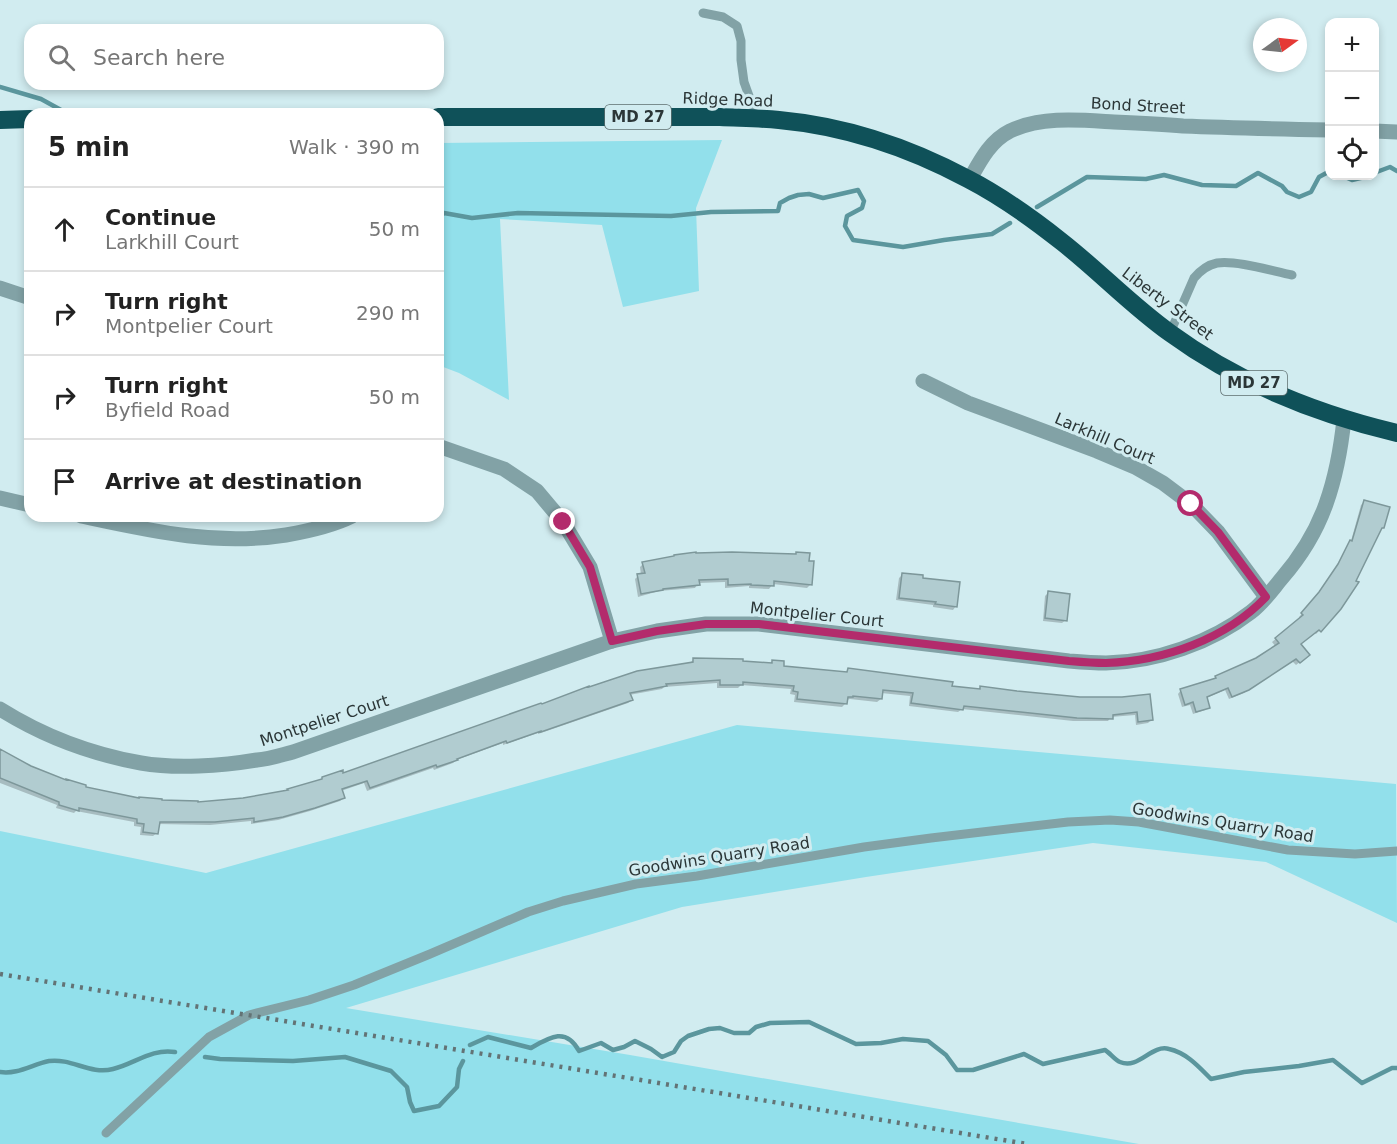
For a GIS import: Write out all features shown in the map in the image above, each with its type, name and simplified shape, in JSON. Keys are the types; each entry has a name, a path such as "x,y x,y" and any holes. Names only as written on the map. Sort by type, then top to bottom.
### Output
{"highway":[{"name":"Ridge Road","path":"444,117 720,117 780,120 838,129 871,139 942,165 970,179"},
{"path":"0,120 24,119"},
{"name":"Liberty Street","path":"970,179 1032,219 1064,243 1170,333 1209,358 1294,402 1344,419 1397,433"}],"street":[{"name":"Bond Street","path":"970,179 986,150 999,138 1029,124 1050,121 1091,120 1325,130"},
{"path":"1379,131 1397,132"},
{"path":"0,288 24,296"},
{"name":"Larkhill Court","path":"923,381 968,403 1135,467 1163,483 1191,504 1218,532 1266,597"},
{"name":"Montpelier Court","path":"0,709 26,725 64,742 104,755 143,763 222,764 258,760 292,752 612,641 657,631 706,624 759,624 1069,661 1106,663 1162,655 1190,646 1223,630 1252,612 1298,559 1321,518 1334,480 1344,419"},
{"path":"444,448 504,470 537,491 563,522 590,567 612,641"},
{"path":"0,498 24,504"},
{"path":"109,522 156,532 224,540 272,537 313,531 336,522"}],"lane":[{"path":"703,13 723,17 736,26 741,41 744,82 753,107 753,118"},
{"path":"1170,333 1194,278 1209,266 1216,263 1232,264 1292,275"},
{"name":"Goodwins Quarry Road","path":"106,1132 209,1037 249,1015 309,1000 354,985 528,912 603,891 864,848 1008,828 1110,820 1139,822 1288,850 1355,854 1397,851"}],"shaded area":[{"path":"722,140 696,208 699,291 623,307 602,225 500,219 509,400 444,367 444,143"},
{"path":"737,725 1396,784 1397,923 1266,862 1093,843 682,907 346,1008 1139,1144 0,1144 0,831 206,873"}],"building":[{"path":"1364,500 1390,507 1384,528 1356,581 1359,582 1341,609 1321,632 1319,630 1301,644 1310,655 1300,663 1296,659 1249,690 1232,697 1228,688 1207,697 1210,708 1196,712 1193,702 1185,705 1180,689 1216,678 1215,676 1256,658 1279,643 1275,638 1303,615 1301,613 1319,592 1338,564 1350,540 1352,541"},
{"path":"696,552 810,553 809,561 814,561 812,585 774,581 774,586 728,585 728,579 699,580 700,585 641,594 637,574 645,573 642,562"},
{"path":"902,573 960,582 957,607 899,598"},
{"path":"1048,591 1070,594 1067,621 1045,618"},
{"path":"693,658 743,659 743,661 772,663 772,660 784,661 784,666 847,672 848,668 953,682 952,686 980,689 980,686 1080,697 1150,694 1153,720 1138,722 1137,712 1113,715 1113,719 1077,718 964,706 963,710 911,703 913,693 883,690 882,699 853,696 848,697 847,704 797,699 798,692 793,691 794,686 743,682 743,685 720,685 720,680 666,684 667,686 630,693 633,700 507,743 506,741 437,767 436,765 370,788 367,781 342,789 345,798 315,808 254,822 254,818 215,822 160,822 158,834 143,832 144,824 137,823 137,819 79,808 79,811 59,805 59,802 0,778 0,749 31,766 66,780 86,785 86,787 139,798 198,802 243,798 288,790 343,770 343,773 589,686 637,671 693,662"}],"waterway":[{"path":"0,87 41,99 57,108"},
{"path":"1379,171 1390,167 1397,171"},
{"path":"1037,207 1087,177 1146,179 1164,175 1202,185 1236,186 1258,173 1299,197 1311,192 1319,177 1325,174"},
{"path":"444,213 472,218 518,213 671,216 711,212 778,211 780,203 798,195 809,194 823,198 858,190 864,201 862,208 847,216 845,226 853,240 903,247 992,234 1010,223"},
{"path":"470,1045 488,1037 531,1048 557,1036 569,1039 579,1051 601,1043 613,1050 635,1041 662,1057 674,1052 681,1041 688,1036 709,1029 720,1028 734,1033 749,1033 756,1027 770,1023 809,1022 856,1044 903,1039 928,1041 946,1055 957,1070 973,1070 1024,1054 1043,1064 1105,1050 1118,1061 1127,1064 1163,1048 1187,1057 1211,1079 1244,1072 1333,1060 1362,1083 1392,1068 1397,1068"},
{"path":"0,1072 13,1072 49,1061 105,1070 121,1067 159,1052 175,1052"},
{"path":"205,1057 293,1061 345,1057 391,1071 407,1087 414,1111 439,1106 457,1087 459,1069 463,1061"}],"railway":[{"path":"0,974 1027,1144"}],"route":[{"path":"563,522 590,567 612,641 657,631 706,624 759,624 1069,661 1106,663 1162,655 1190,646 1223,630 1252,612 1266,597 1218,532 1191,504"}]}
